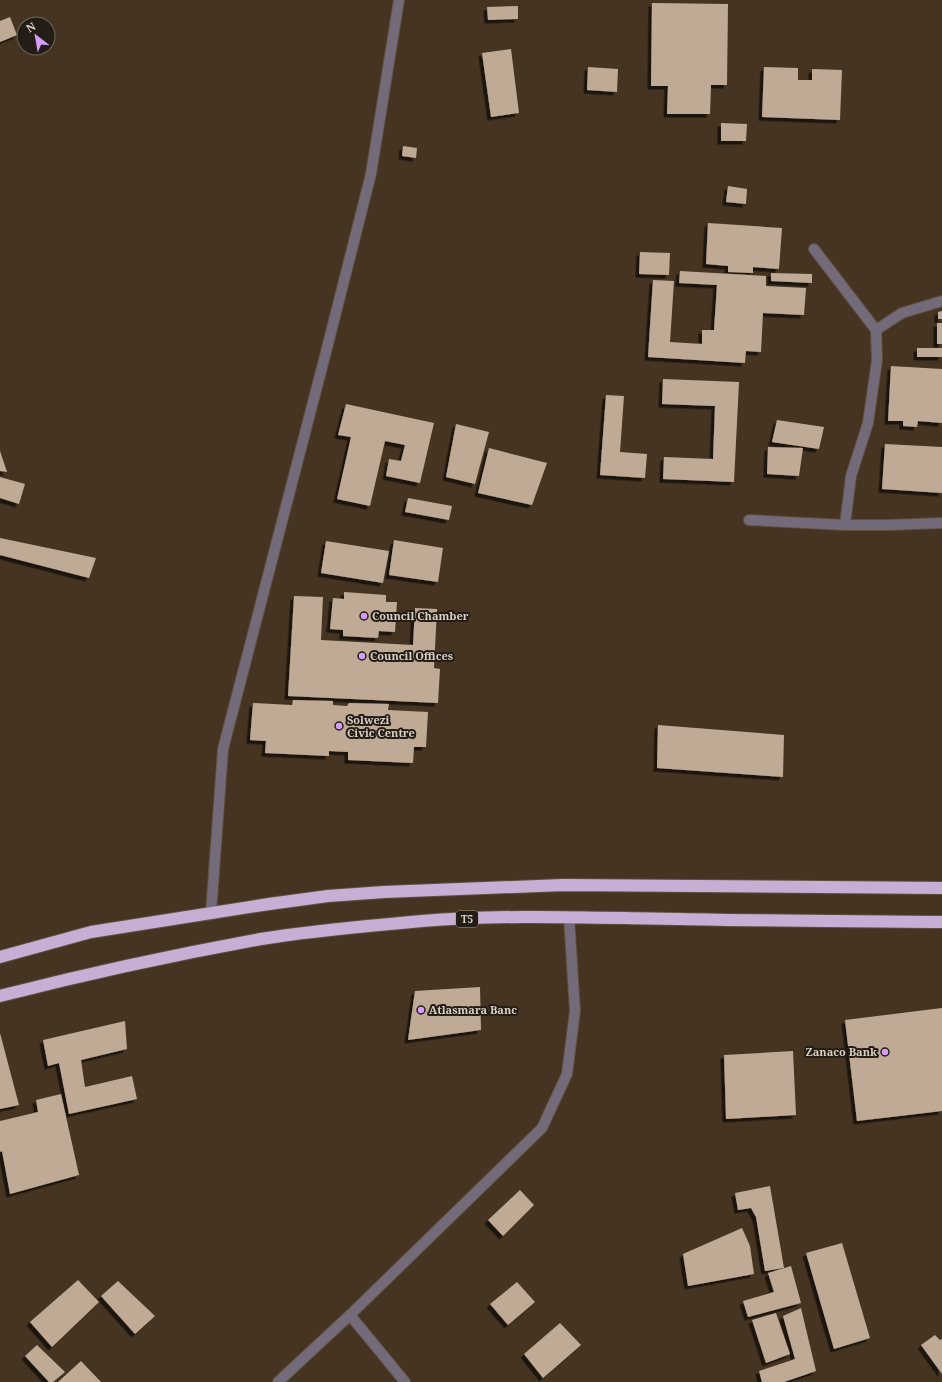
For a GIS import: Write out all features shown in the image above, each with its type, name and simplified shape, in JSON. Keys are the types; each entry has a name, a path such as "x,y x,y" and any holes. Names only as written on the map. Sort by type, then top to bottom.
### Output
{"highway":[{"path":"0,957 91,932 211,912 328,896 384,892 555,886 942,888"},
{"name":"T5","path":"0,996 90,973 262,939 322,931 431,921 475,918 569,917 742,921 942,922"}],"street":[{"path":"211,912 223,749 371,174 398,0"},
{"path":"814,249 876,330 877,360 868,423 851,476 845,524"},
{"path":"876,330 902,313 942,301"},
{"path":"748,520 889,525 942,523"},
{"path":"278,1382 350,1315 542,1128 567,1074 570,1051 575,1011 569,917"},
{"path":"350,1315 405,1382"}],"building":[{"path":"652,3 728,4 727,85 711,85 710,114 667,114 668,86 651,86"},
{"path":"518,6 518,19 488,20 487,7"},
{"path":"10,17 16,35 0,42 0,21"},
{"path":"511,49 519,113 491,117 482,53"},
{"path":"588,67 618,69 617,92 587,90"},
{"path":"764,67 798,68 798,80 812,80 812,69 842,70 840,120 762,117"},
{"path":"721,123 747,124 746,141 721,141"},
{"path":"403,146 417,148 416,158 402,156"},
{"path":"728,186 747,189 746,204 726,202"},
{"path":"708,223 782,228 779,269 753,267 753,273 728,272 728,266 706,264"},
{"path":"640,252 670,253 669,275 639,274"},
{"path":"680,271 766,276 766,286 806,288 804,315 763,313 761,352 746,351 745,363 648,357 653,280 674,281 670,342 702,344 702,330 714,330 717,285 679,283"},
{"path":"771,273 812,274 812,283 771,281"},
{"path":"942,311 942,319 938,319 938,312"},
{"path":"937,323 942,323 942,344 937,344"},
{"path":"917,348 942,348 942,357 917,357"},
{"path":"891,366 942,369 942,423 918,421 917,427 903,426 903,421 888,421"},
{"path":"663,379 739,382 734,482 663,479 664,457 713,459 715,406 662,404"},
{"path":"606,395 624,396 620,452 647,454 645,478 600,475"},
{"path":"346,404 434,423 420,483 386,476 389,459 401,461 405,445 385,441 370,506 337,499 351,437 338,435"},
{"path":"777,420 824,427 819,449 772,442"},
{"path":"456,424 489,432 475,484 446,477"},
{"path":"885,444 942,447 942,493 882,489"},
{"path":"768,447 803,448 799,476 767,474"},
{"path":"489,448 547,463 532,505 478,493"},
{"path":"0,451 7,472 0,471"},
{"path":"0,477 25,484 19,504 0,498"},
{"path":"408,498 452,506 449,520 405,512"},
{"path":"0,538 96,558 89,578 0,555"},
{"path":"394,540 443,548 438,582 389,575"},
{"path":"326,541 389,551 383,583 321,573"},
{"name":"Council Chamber","path":"344,592 386,595 386,602 397,602 395,632 379,631 378,638 343,636 343,630 330,629 333,598 344,599"},
{"name":"Council Offices","path":"294,596 323,597 321,640 413,645 415,608 437,609 434,668 440,669 438,703 288,696"},
{"name":"Solwezi Civic Centre","path":"293,700 333,701 333,705 347,706 349,703 389,704 388,710 428,712 426,747 414,747 413,763 348,760 348,752 329,751 329,756 265,753 266,741 250,740 253,703 292,705"},
{"path":"658,725 784,735 783,777 657,768"},
{"path":"480,987 481,1030 408,1040 415,991"},
{"path":"942,1008 942,1111 857,1121 845,1020"},
{"path":"125,1021 127,1049 81,1060 85,1087 132,1076 137,1099 69,1114 59,1063 48,1066 43,1040"},
{"path":"0,1033 19,1105 0,1109"},
{"path":"793,1051 796,1115 726,1119 724,1055"},
{"path":"61,1094 79,1175 10,1194 2,1151 0,1152 0,1121 38,1112 36,1100"},
{"path":"770,1186 784,1268 765,1271 756,1217 751,1208 738,1210 735,1193"},
{"path":"520,1190 534,1205 503,1236 488,1220"},
{"path":"742,1228 750,1246 754,1274 688,1286 683,1254"},
{"path":"842,1243 870,1338 834,1349 806,1253"},
{"path":"791,1266 801,1303 748,1317 743,1301 774,1292 768,1273"},
{"path":"78,1280 99,1302 52,1347 30,1322"},
{"path":"118,1281 155,1316 135,1334 101,1296"},
{"path":"517,1282 535,1302 508,1325 490,1304"},
{"path":"801,1308 816,1371 784,1382 762,1382 759,1371 795,1359 783,1316"},
{"path":"776,1313 790,1354 766,1363 752,1320"},
{"path":"560,1323 581,1345 543,1378 524,1354"},
{"path":"935,1335 940,1340 942,1339 942,1374 921,1345"},
{"path":"37,1345 65,1372 53,1382 49,1382 25,1356"},
{"path":"81,1361 101,1382 58,1382"}],"place":[{"name":"Council Chamber","path":"364,616"},
{"name":"Council Offices","path":"362,656"},
{"name":"Solwezi Civic Centre","path":"339,726"},
{"name":"Atlasmara Banc","path":"421,1010"},
{"name":"Zanaco Bank","path":"885,1052"}]}
